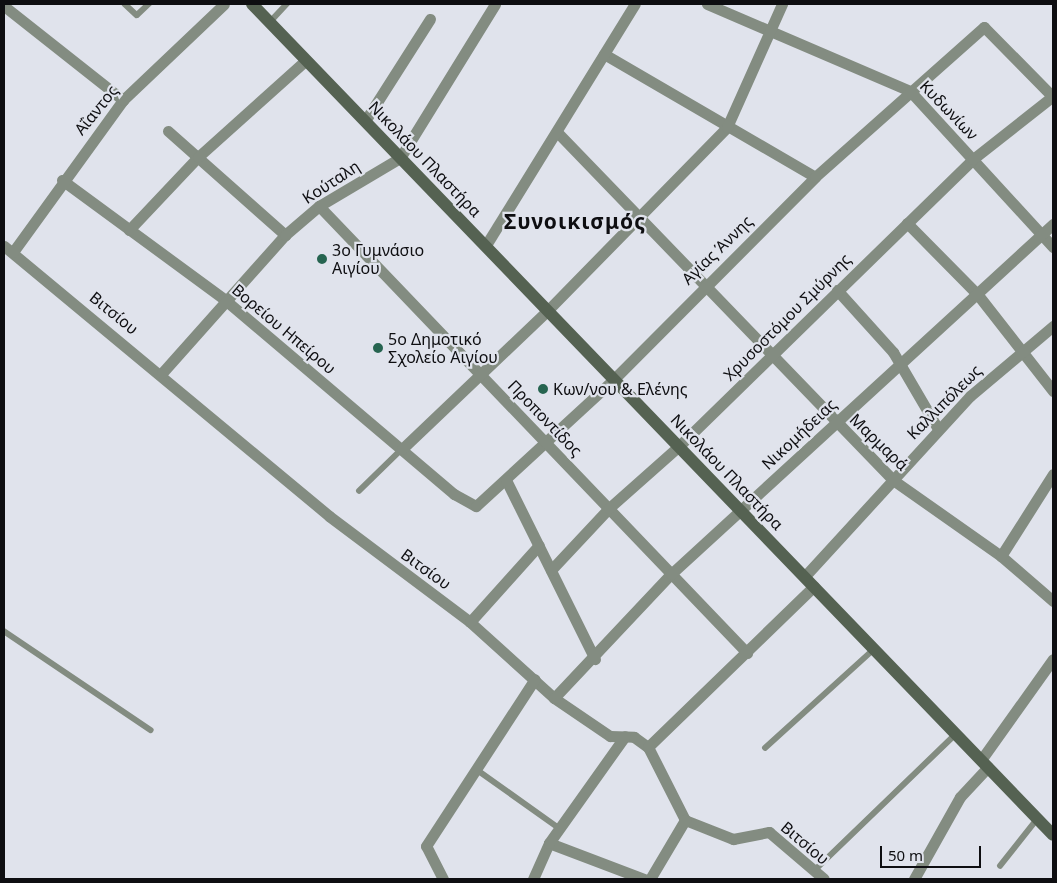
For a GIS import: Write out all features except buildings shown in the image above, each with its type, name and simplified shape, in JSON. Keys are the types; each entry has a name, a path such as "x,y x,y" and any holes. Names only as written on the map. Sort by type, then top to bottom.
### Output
{"main road":[{"name":"Νικολάου Πλαστήρα","path":"252,4 1053,835"}],"street":[{"name":"Αΐαντος","path":"9,249 123,100 224,4"},
{"name":"Κούταλη","path":"162,373 224,299 285,235 319,206 400,158 495,4"},
{"path":"486,245 635,4"},
{"name":"Κυδωνίων","path":"707,4 910,91 1053,247"},
{"path":"402,449 548,310 637,216 728,127 782,4"},
{"path":"4,6 123,100"},
{"path":"365,121 430,19"},
{"name":"Αγίας Άννης","path":"480,505 614,379 704,285 815,177 984,27 1053,96"},
{"path":"604,54 815,177"},
{"path":"129,230 198,157 306,60"},
{"name":"Χρυσοστόμου Σμύρνης","path":"551,570 608,508 679,446 906,223 974,159 1053,96"},
{"path":"168,131 285,235"},
{"name":"Μαρμαρά","path":"557,132 893,480 1001,556 1053,601"},
{"name":"Βορείου Ηπείρου","path":"62,180 224,299 466,503 480,505"},
{"name":"Προποντίδος","path":"319,206 747,653"},
{"path":"906,223 978,295 1024,348 1053,391"},
{"name":"Νικομήδειας","path":"554,698 596,659 671,574 899,361 978,295 1053,224"},
{"name":"Βιτσίου","path":"9,249 162,373 329,516 470,622 554,698 610,736 625,736 648,748"},
{"path":"837,290 899,361 938,429"},
{"name":"Καλλιπόλεως","path":"648,748 747,653 938,429 1024,348 1053,326"},
{"path":"1001,556 1053,474"},
{"path":"506,480 596,659"},
{"path":"470,622 539,545"},
{"path":"914,879 960,796 985,763 1053,659"},
{"path":"443,879 426,846 534,679"},
{"path":"533,879 549,843 625,736"},
{"path":"648,748 685,820 650,879"},
{"name":"Βιτσίου","path":"685,820 733,840 770,832 824,879"},
{"path":"549,843 644,879"}],"lane":[{"path":"125,4 137,15 148,4"},
{"path":"270,22 288,4"},
{"path":"359,491 402,449"},
{"path":"4,631 150,730"},
{"path":"765,748 874,649"},
{"path":"814,870 956,734"},
{"path":"476,769 559,828"},
{"path":"1000,866 1038,818"}],"place":[{"name":"3ο Γυμνάσιο Αιγίου","path":"322,259"},
{"name":"5ο Δημοτικό Σχολείο Αιγίου","path":"378,348"},
{"name":"Κων/νου & Ελένης","path":"543,389"}],"district":[{"name":"Συνοικισμός","path":"575,221"}]}
